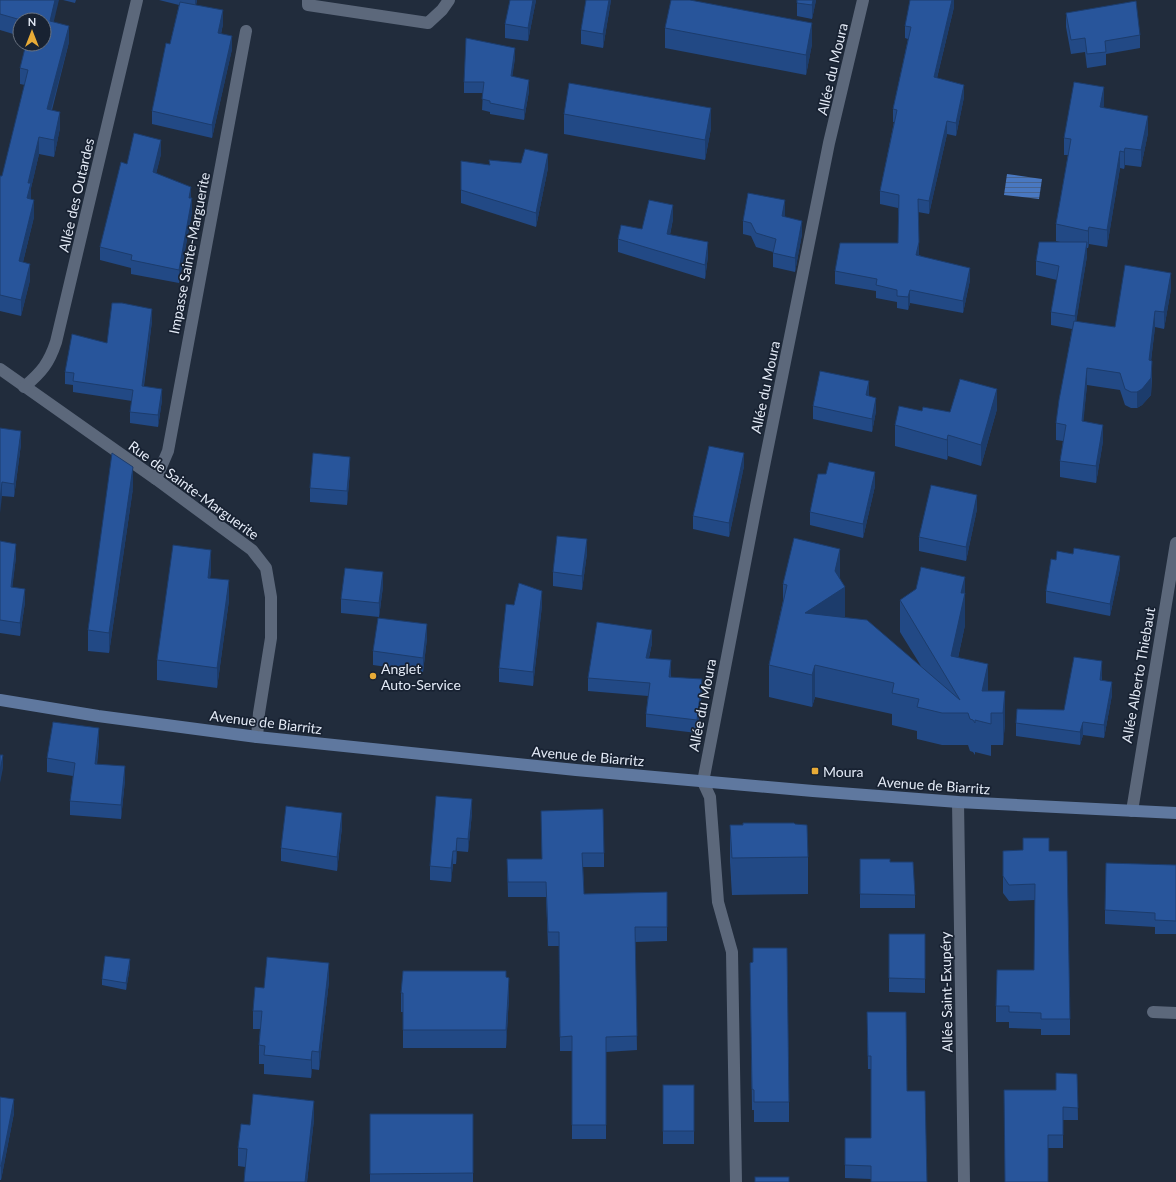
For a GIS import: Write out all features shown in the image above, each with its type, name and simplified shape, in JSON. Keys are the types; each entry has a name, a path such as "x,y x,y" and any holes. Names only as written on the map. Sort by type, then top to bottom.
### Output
{"main road":[{"name":"Avenue de Biarritz","path":"0,700 98,716 257,737 576,770 704,782 958,802 1176,813"}],"street":[{"name":"Allée des Outardes","path":"24,387 37,376 51,357 56,342 137,0"},
{"path":"308,0 308,5 428,23 442,10 448,0"},
{"name":"Allée du Moura","path":"704,782 757,499 825,166 864,0"},
{"name":"Impasse Sainte-Marguerite","path":"156,479 168,451 246,31"},
{"name":"Rue de Sainte-Marguerite","path":"0,369 156,479 252,550 266,568 271,596 271,638 259,713 257,737"},
{"name":"Allée Alberto Thiebaut","path":"1132,811 1176,543"},
{"path":"704,782 710,797 718,902 732,952 736,1182"},
{"name":"Allée Saint-Exupéry","path":"958,802 964,1182"},
{"path":"1153,1012 1176,1013"}],"water":[{"path":"1007,174 1042,179 1039,199 1004,195"}],"building":[{"path":"0,0 55,0 52,13 12,12 12,17 0,14"},
{"path":"510,0 533,0 528,28 505,24"},
{"path":"586,0 609,0 603,34 581,30"},
{"path":"671,0 690,0 812,23 806,55 665,28"},
{"path":"797,0 813,0 812,5 797,3"},
{"path":"910,0 952,0 934,77 964,85 956,123 947,121 929,201 918,199 919,242 916,255 970,268 963,301 910,290 908,297 897,296 897,290 876,285 877,279 835,271 840,243 898,243 899,195 880,191 897,110 893,109 911,27 905,26"},
{"path":"1136,1 1140,35 1105,41 1106,52 1087,54 1085,38 1071,40 1066,13"},
{"path":"180,2 223,10 218,33 232,36 212,125 152,111 166,43 170,44"},
{"path":"52,22 69,26 47,109 60,112 54,140 39,137 28,183 31,183 27,198 34,200 19,261 30,264 21,300 0,295 0,176 2,176 28,70 20,68 24,52 52,52"},
{"path":"466,38 515,48 511,76 529,80 524,110 490,103 490,101 482,99 484,82 464,82"},
{"path":"1074,82 1104,87 1100,107 1148,116 1141,150 1125,148 1124,152 1120,151 1107,230 1089,227 1088,231 1056,224 1071,139 1064,138"},
{"path":"569,83 711,108 705,140 564,114"},
{"path":"134,133 161,140 153,172 191,187 189,198 192,198 179,270 131,260 132,255 100,247 121,162 127,164"},
{"path":"525,149 548,154 536,213 461,190 461,161 490,165 489,160 521,163"},
{"path":"748,193 785,200 782,216 802,221 795,258 773,253 776,239 756,233 751,223 743,221"},
{"path":"649,200 673,205 667,234 708,242 705,265 618,239 621,225 642,229"},
{"path":"1039,242 1087,242 1075,316 1051,312 1059,266 1036,261"},
{"path":"1125,265 1171,273 1164,312 1155,311 1149,360 1152,361 1151,378 1142,389 1137,392 1131,392 1125,389 1120,373 1087,368 1082,421 1103,425 1096,466 1060,461 1066,425 1056,423 1074,321 1115,327"},
{"path":"112,303 122,303 152,309 142,386 162,389 158,415 130,412 133,390 73,381 74,373 65,372 72,334 107,343"},
{"path":"820,371 869,381 866,395 876,398 872,419 813,406"},
{"path":"960,379 997,389 981,445 948,435 947,440 895,425 899,406 922,411 923,407 950,412"},
{"path":"0,428 21,431 14,484 2,482 0,500"},
{"path":"709,446 744,453 729,523 693,516"},
{"path":"112,453 133,467 109,633 88,630"},
{"path":"313,453 350,457 347,491 310,488"},
{"path":"829,462 875,472 863,524 810,512 818,474 826,474"},
{"path":"931,485 977,495 966,547 919,537"},
{"path":"557,536 587,539 582,576 553,572"},
{"path":"794,538 840,549 835,571 845,587 805,613 867,620 960,700 900,600 916,589 921,567 965,577 961,593 965,593 951,656 988,664 982,691 1005,691 1003,713 991,713 991,724 975,720 975,723 970,719 968,713 942,713 917,707 919,699 892,693 894,683 815,665 812,675 769,665 787,585 783,584"},
{"path":"0,541 16,544 11,587 25,589 20,623 0,620"},
{"path":"173,545 211,550 208,578 229,580 217,668 157,660"},
{"path":"1074,548 1120,556 1110,604 1046,591 1051,559 1056,560 1057,551 1073,554"},
{"path":"345,568 383,572 379,603 341,599"},
{"path":"519,583 542,591 533,672 499,668 506,604 514,605"},
{"path":"378,618 427,624 423,658 373,651"},
{"path":"597,622 652,630 646,658 671,660 669,677 702,679 697,720 646,714 650,683 588,678"},
{"path":"1074,657 1102,661 1100,680 1112,682 1104,725 1083,722 1080,732 1016,723 1017,709 1064,710"},
{"path":"53,722 99,728 95,764 125,766 121,805 70,801 75,763 47,758"},
{"path":"0,755 3,755 0,771"},
{"path":"436,796 472,799 468,839 457,838 456,851 453,851 451,868 430,866"},
{"path":"286,806 342,813 337,857 281,848"},
{"path":"603,809 604,853 582,853 584,894 667,892 667,927 635,927 637,1036 606,1037 606,1125 572,1125 572,1036 560,1037 559,932 548,932 546,882 508,882 507,859 542,859 541,811"},
{"path":"743,823 794,823 807,825 808,857 732,858 730,825 743,825"},
{"path":"1023,838 1049,838 1049,851 1067,851 1070,1019 1041,1019 1041,1013 1009,1012 1009,1006 996,1006 997,970 1034,970 1035,884 1009,885 1003,876 1003,851 1023,850"},
{"path":"860,859 890,859 890,862 913,862 915,895 860,894"},
{"path":"1106,863 1176,865 1176,921 1155,920 1155,913 1105,910"},
{"path":"889,934 925,934 925,979 889,978"},
{"path":"753,948 787,948 789,1102 754,1102 754,1090 752,1089 750,963 753,962"},
{"path":"105,956 130,959 126,983 102,979"},
{"path":"267,957 329,963 319,1052 312,1051 311,1060 264,1055 265,1046 259,1045 262,1011 253,1011 255,987 264,988"},
{"path":"403,971 506,971 506,977 509,978 506,1030 403,1030 403,993 401,993"},
{"path":"867,1012 906,1012 907,1091 925,1091 927,1182 871,1182 871,1166 845,1165 845,1138 871,1138 871,1056 868,1056"},
{"path":"1056,1073 1077,1074 1078,1108 1063,1107 1063,1135 1048,1135 1048,1182 1005,1182 1004,1090 1056,1090"},
{"path":"663,1085 694,1085 694,1131 663,1131"},
{"path":"253,1094 314,1101 305,1182 244,1182 247,1149 238,1148 241,1124 250,1125"},
{"path":"0,1097 14,1099 1,1166 0,1166"},
{"path":"370,1114 473,1114 473,1173 370,1174"},
{"path":"755,1177 789,1177 789,1182 755,1182"}],"place":[{"name":"Anglet Auto-Service","path":"373,676"},
{"name":"Moura","path":"815,771"}]}
